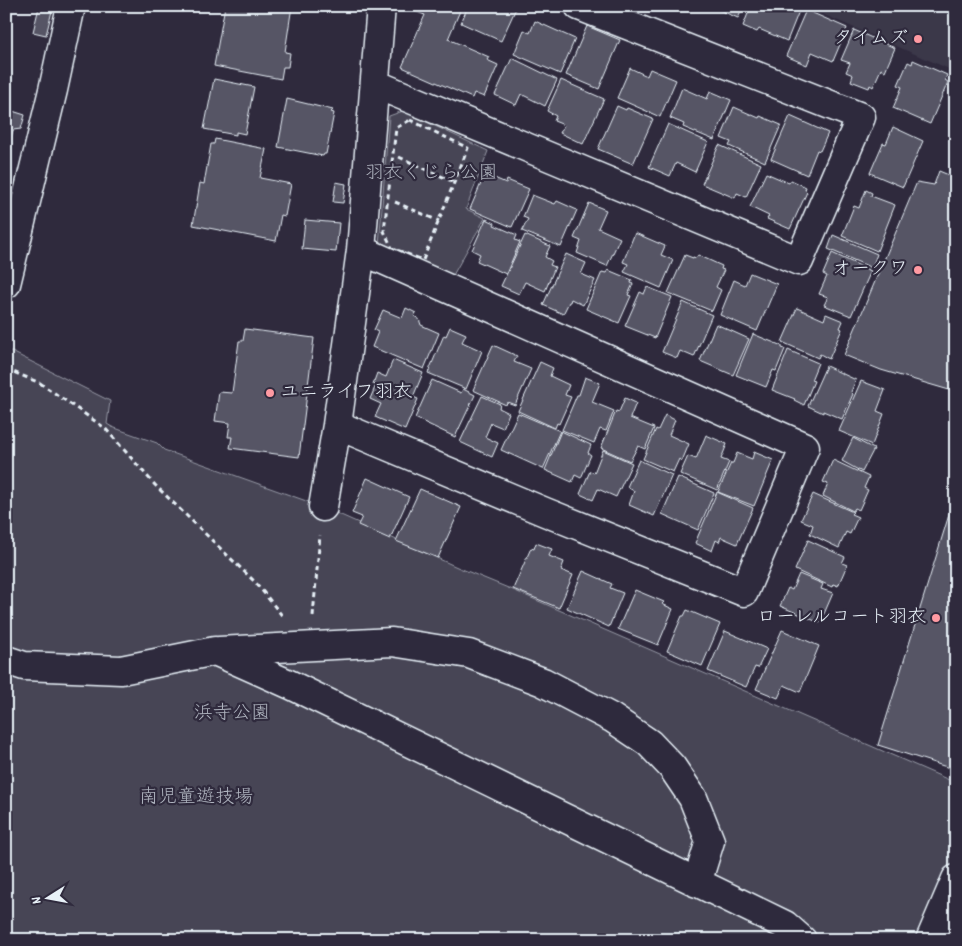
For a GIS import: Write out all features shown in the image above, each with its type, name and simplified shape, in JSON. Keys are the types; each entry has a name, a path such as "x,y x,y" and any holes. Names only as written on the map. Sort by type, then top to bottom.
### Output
{"street":[{"path":"6,284 53,90 71,6"},
{"path":"323,507 337,425 361,250 381,6"},
{"path":"375,84 799,261 861,117 578,6"},
{"path":"337,425 545,512 744,592 805,447 361,250"},
{"path":"6,660 24,666 121,670 214,651 392,642 468,654 543,682 612,718 649,743 672,767 693,798 710,841 697,883"},
{"path":"214,651 292,686 784,925 802,940"},
{"path":"930,940 956,879"}],"path":[{"path":"410,120 468,148 454,182 423,260 392,248 384,231 396,128 410,120"},
{"path":"394,155 454,182"},
{"path":"388,199 439,220"},
{"path":"6,369 40,383 105,428 155,486 256,584 309,646"},
{"path":"309,646 323,507"}],"shaded area":[{"name":"タイムズ","path":"804,6 956,6 956,72"}],"green space":[{"name":"羽衣くじら公園","path":"403,111 488,151 466,209 485,218 452,277 379,245 389,116"},
{"name":"浜寺公園","path":"6,349 110,401 107,424 112,427 157,443 164,450 323,507 956,783 956,940 6,940"}],"building":[{"path":"225,6 292,6 285,52 290,53 288,67 283,67 281,79 214,66"},
{"path":"416,6 462,6 448,39 489,57 487,60 498,65 484,97 474,93 472,98 402,67 425,15 414,11"},
{"path":"468,6 517,6 501,41 461,23"},
{"path":"710,6 744,6 738,18"},
{"path":"751,6 801,6 787,41 759,29 757,32 743,26"},
{"path":"39,7 52,11 46,35 33,32"},
{"path":"806,10 847,28 833,61 812,52 807,65 786,56"},
{"path":"535,21 575,39 560,74 514,54 524,30 530,33"},
{"path":"587,26 620,40 599,89 566,75"},
{"path":"854,30 895,48 885,71 881,69 873,87 870,85 869,88 851,81 853,75 846,72 850,63 841,60"},
{"path":"512,58 557,80 545,106 521,94 516,105 495,95"},
{"path":"913,60 947,75 945,80 948,82 930,124 893,108 902,87 898,85 908,62 912,64"},
{"path":"630,68 647,76 650,69 676,80 660,117 617,98"},
{"path":"214,79 254,87 245,134 236,132 236,135 204,129"},
{"path":"561,80 604,99 583,144 560,133 564,125 554,121 556,116 547,111"},
{"path":"682,88 707,99 710,91 731,100 714,140 683,127 684,124 670,118"},
{"path":"287,99 333,110 331,112 334,113 326,154 323,156 278,147"},
{"path":"617,106 626,110 627,108 653,119 633,164 598,149"},
{"path":"734,107 781,125 765,162 729,146 731,142 721,138"},
{"path":"6,109 25,115 21,129 13,130 7,153"},
{"path":"790,116 828,133 820,151 817,150 807,175 771,159"},
{"path":"668,124 708,142 695,172 676,163 670,176 649,167"},
{"path":"893,127 923,141 903,187 870,173 883,143 886,144"},
{"path":"215,139 266,149 260,178 291,184 285,216 281,215 276,241 193,225 200,183 204,184 211,144 214,144"},
{"path":"719,145 761,164 746,197 737,193 735,198 702,184"},
{"name":"オークワ","path":"939,171 956,178 956,392 881,370 844,355 917,182 934,185"},
{"path":"766,173 789,183 791,180 806,187 805,190 807,192 790,229 767,219 769,216 750,207"},
{"path":"485,174 506,183 507,180 529,189 512,227 470,209"},
{"path":"336,182 346,184 343,203 333,202"},
{"path":"866,190 872,193 871,196 895,205 877,251 842,236 854,206 859,208"},
{"path":"532,195 555,204 557,201 577,210 561,247 522,231 528,219 523,217"},
{"path":"589,203 606,210 598,228 620,238 607,266 577,253 581,241 574,238"},
{"path":"486,219 495,223 494,225 517,235 515,240 520,242 506,274 477,261 480,254 472,250"},
{"path":"305,220 339,223 336,252 302,249"},
{"path":"635,233 665,246 661,255 673,260 661,288 624,272 628,264 623,262"},
{"path":"525,235 550,246 545,257 552,261 550,265 555,267 545,291 525,282 519,294 501,286"},
{"path":"833,235 877,254 872,268 828,249"},
{"path":"832,253 871,271 851,316 824,305 828,297 819,294 827,276 823,274"},
{"path":"566,254 586,263 581,274 595,280 583,305 571,299 563,314 543,305"},
{"path":"685,255 696,258 698,255 722,266 721,269 724,270 716,287 721,290 712,311 668,293"},
{"path":"608,270 632,280 631,283 633,284 628,295 631,296 619,323 586,309 602,272 606,273"},
{"path":"750,273 777,284 757,331 720,315 734,280 745,285"},
{"path":"647,287 672,297 655,338 625,326 640,292 644,294"},
{"path":"683,302 712,315 694,357 680,351 677,358 662,352"},
{"path":"406,308 416,313 414,316 419,319 421,325 439,333 424,369 372,347 378,332 374,330 383,310 402,318"},
{"path":"797,308 824,320 826,314 843,321 840,328 842,329 829,359 820,354 818,358 782,342"},
{"path":"716,324 749,339 733,375 700,361"},
{"path":"450,327 466,334 462,342 482,351 466,389 428,373 444,335 446,336"},
{"name":"ユニライフ羽衣","path":"245,329 314,338 299,457 230,448 232,437 228,437 230,423 215,421 219,392 232,393 239,341 243,341"},
{"path":"753,334 785,349 776,371 773,370 766,387 736,375"},
{"path":"493,345 517,356 514,362 531,369 515,405 507,402 506,405 473,390"},
{"path":"788,350 818,363 811,380 814,381 804,405 795,399 772,390"},
{"path":"393,360 423,373 413,397 418,399 405,430 375,417 381,404 370,399 376,385 373,384 377,373 386,377"},
{"path":"540,362 553,368 550,376 569,385 565,395 571,397 559,424 557,423 555,428 518,411"},
{"path":"826,366 856,380 851,392 853,394 842,419 808,406"},
{"path":"585,377 600,383 592,402 614,411 606,431 600,429 594,443 562,430 577,395 579,395"},
{"path":"432,380 461,393 463,389 475,395 455,437 415,418"},
{"path":"861,381 885,390 877,411 884,414 872,445 839,431"},
{"path":"482,396 500,404 499,408 509,413 503,428 491,423 485,437 498,443 492,457 460,442"},
{"path":"625,398 636,403 630,418 654,428 645,449 638,446 630,461 601,448 616,411 619,412"},
{"path":"518,413 560,431 543,469 501,450"},
{"path":"665,415 675,420 669,435 689,444 682,461 679,459 673,472 643,459 656,429 658,430"},
{"path":"561,431 591,445 588,453 591,455 581,478 575,475 572,482 545,470"},
{"path":"706,435 727,444 721,459 729,462 717,490 680,474 688,456 696,459"},
{"path":"853,438 874,449 862,472 842,461"},
{"path":"603,450 632,463 616,497 598,489 593,500 580,494 590,471 594,473"},
{"path":"754,452 773,460 754,506 718,492 737,453 752,459"},
{"path":"639,460 672,475 654,516 629,505 634,491 627,487"},
{"path":"833,460 869,477 864,488 868,490 859,510 855,508 853,511 823,496 828,484 823,482"},
{"path":"678,477 714,493 698,530 662,514"},
{"path":"367,478 409,497 390,539 358,525 362,517 352,513"},
{"path":"420,489 461,507 438,558 396,541"},
{"path":"717,492 753,508 737,544 721,537 719,542 716,540 712,551 695,543"},
{"name":"ローレルコート羽衣","path":"956,492 956,770 878,745"},
{"path":"813,494 853,512 851,514 858,517 850,534 846,532 839,548 810,534 813,525 801,520"},
{"path":"808,540 845,557 842,563 847,565 838,586 833,584 832,587 795,570"},
{"path":"536,543 552,549 549,556 564,562 561,570 573,575 559,608 513,589 531,548 534,549"},
{"path":"583,571 612,584 610,588 623,593 609,627 567,608"},
{"path":"799,574 823,584 821,589 833,593 820,623 780,606 788,588 792,590"},
{"path":"635,590 664,602 662,604 673,609 658,645 618,629"},
{"path":"687,610 720,624 702,666 667,651 682,616 684,616"},
{"path":"782,630 819,646 800,692 784,685 778,698 756,689"},
{"path":"725,631 767,649 758,668 755,667 746,687 708,671"}],"place":[{"name":"タイムズ","path":"918,39"},
{"name":"オークワ","path":"918,270"},
{"name":"ユニライフ羽衣","path":"270,393"},
{"name":"ローレルコート羽衣","path":"936,618"}],"park label":[{"name":"南児童遊技場","path":"196,798"}]}
